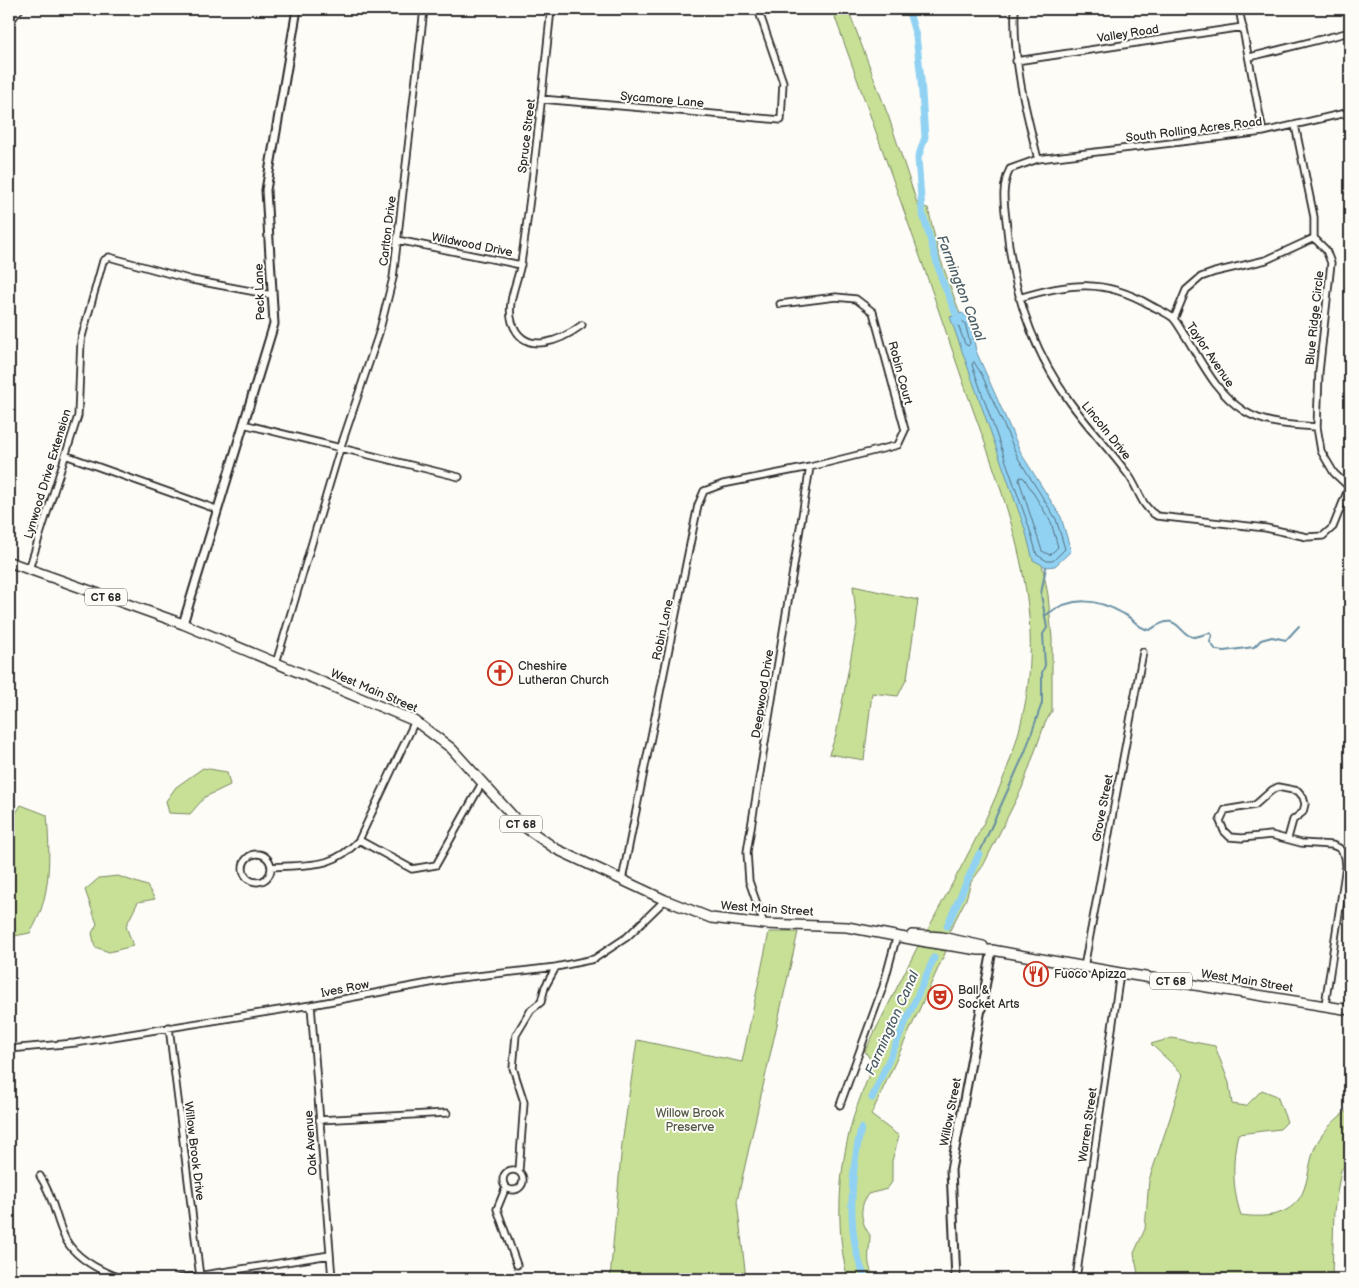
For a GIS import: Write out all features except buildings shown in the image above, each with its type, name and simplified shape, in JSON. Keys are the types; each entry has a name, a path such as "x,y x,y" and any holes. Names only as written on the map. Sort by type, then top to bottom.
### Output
{"main road":[{"name":"West Main Street","path":"9,562 183,624 414,721 451,748 519,823 552,846 665,900 711,918 764,924 847,927 897,935 942,937 988,946 992,950 1084,967 1350,1010"}],"street":[{"path":"9,23 20,9"},
{"name":"Peck Lane","path":"183,624 216,509 274,324 266,190 297,9"},
{"name":"Carlton Drive","path":"276,663 340,448 379,333 393,278 424,9"},
{"name":"Spruce Street","path":"521,264 551,9"},
{"name":"Sycamore Lane","path":"541,100 781,120 783,82 758,9"},
{"path":"1015,9 1014,40 1016,61 1038,159"},
{"path":"1239,9 1264,132"},
{"name":"Valley Road","path":"1016,61 1243,27"},
{"path":"1250,57 1350,32"},
{"name":"South Rolling Acres Road","path":"1038,159 1264,132 1350,112"},
{"path":"1174,318 1186,290 1200,277 1266,260 1314,238 1314,217 1295,125"},
{"name":"Lincoln Drive","path":"1038,159 1010,169 1003,182 1009,250 1019,298 1032,334 1050,372 1070,402 1129,476 1147,510 1157,516 1266,528 1307,537 1323,536 1333,527 1350,488"},
{"name":"Blue Ridge Circle","path":"1314,238 1326,250 1331,264 1319,372 1317,427"},
{"name":"Wildwood Drive","path":"397,240 521,264 510,308 512,323 520,335 532,342 550,343 567,336 582,325"},
{"name":"Lynwood Drive Extension","path":"29,569 78,416 81,340 103,261 109,257 192,280 272,295"},
{"name":"Taylor Avenue","path":"1019,298 1056,287 1082,285 1109,288 1137,298 1174,318 1211,378 1227,398 1245,412 1278,424 1317,427"},
{"name":"Robin Court","path":"780,304 836,297 856,299 872,312 905,430 898,445 810,467"},
{"path":"243,424 459,477"},
{"path":"1317,427 1322,451 1334,472 1350,488"},
{"path":"65,455 216,509"},
{"name":"Robin Lane","path":"622,880 698,505 704,491 723,484 810,467"},
{"name":"Deepwood Drive","path":"764,924 749,881 747,852 810,467"},
{"name":"Grove Street","path":"1084,967 1143,652"},
{"path":"271,867 329,863 348,853 360,840 414,721"},
{"path":"360,840 412,870 436,865 482,783"},
{"path":"1288,838 1293,820 1303,812 1305,804 1303,797 1298,791 1286,787 1272,790 1255,805 1225,810 1220,821 1224,831 1230,837 1242,838 1271,835 1301,843 1332,845 1339,848 1345,856 1346,866 1324,1005"},
{"path":"254,854 268,858 271,867 266,879 257,882 245,876 243,867 246,858 254,854"},
{"name":"Ives Row","path":"9,1050 75,1042 310,1005 451,979 556,967 594,959 628,937 665,900"},
{"path":"840,1105 883,987 897,935"},
{"name":"Willow Street","path":"956,1279 952,1170 992,950"},
{"path":"519,1171 509,1171 505,1175 503,1181 506,1187 512,1190 521,1187 523,1178 519,1171 524,1102 512,1068 516,1035 531,1010 541,1002 545,987 556,967"},
{"name":"Warren Street","path":"1076,1279 1120,973"},
{"name":"Oak Avenue","path":"310,1005 332,1279"},
{"name":"Willow Brook Drive","path":"169,1027 200,1277"},
{"path":"319,1120 447,1113"},
{"path":"40,1176 50,1190 67,1241 94,1268 122,1279"},
{"path":"506,1187 497,1209 517,1265"},
{"path":"178,1279 330,1255"}],"green space":[{"path":"832,9 848,9 889,118 918,206 928,208 939,255 1007,445 1040,553 1048,595 1052,638 1052,711 1045,723 1022,788 983,866 971,882 966,899 947,936 926,933 971,848 1010,760 1026,699 1030,655 1029,612 1022,569 999,485"},
{"path":"853,586 918,600 907,678 898,696 872,693 864,760 829,754 836,735 857,625"},
{"path":"203,768 227,772 230,785 205,797 190,814 169,813 166,801 176,787"},
{"path":"21,805 47,815 49,845 48,876 42,905 30,933 9,937 9,824"},
{"path":"118,876 147,886 155,899 138,902 126,926 133,946 109,952 95,947 92,933 97,924 85,890 99,878"},
{"name":"Willow Brook Preserve","path":"769,932 798,932 737,1201 746,1279 610,1279 622,1144 637,1040 742,1062"},
{"path":"918,946 946,951 871,1115 899,1136 892,1161 892,1182 887,1189 868,1194 862,1209 864,1225 870,1235 870,1269 877,1279 848,1279 840,1226 841,1187 845,1151 851,1125 873,1064 865,1051"},
{"path":"1172,1038 1215,1046 1229,1083 1232,1104 1246,1106 1262,1090 1277,1096 1287,1122 1280,1129 1238,1134 1234,1174 1236,1195 1241,1215 1267,1216 1283,1212 1297,1202 1304,1188 1316,1145 1331,1125 1350,1109 1350,1160 1341,1170 1334,1211 1332,1277 1327,1279 1139,1279 1134,1253 1145,1229 1149,1180 1183,1074 1151,1044"}],"water":[{"path":"962,313 970,319 976,351 1022,455 1061,517 1071,551 1055,566 1046,567 1033,560 1025,529 950,317"}],"waterway":[{"name":"Farmington Canal","path":"908,9 916,36 921,79 925,137 918,158 922,211 941,277 959,322"},
{"path":"979,854 1025,752 1042,703 1042,673 1045,665 1043,634 1047,628 1041,594 1046,567"},
{"path":"1046,615 1075,602 1094,602 1114,609 1146,629 1150,630 1160,624 1172,622 1193,637 1210,633 1212,635 1210,642 1216,650 1224,651 1254,647 1261,640 1272,637 1286,640 1299,626"},
{"name":"Farmington Canal","path":"947,926 979,854"},
{"name":"Farmington Canal","path":"872,1098 934,958"},
{"name":"Farmington Canal","path":"861,1128 857,1145 852,1204 855,1244 859,1262 866,1279"}],"place":[{"name":"Cheshire Lutheran Church","path":"500,673"},
{"name":"Fuoco Apizza","path":"1036,974"},
{"name":"Ball & Socket Arts","path":"940,997"}]}
